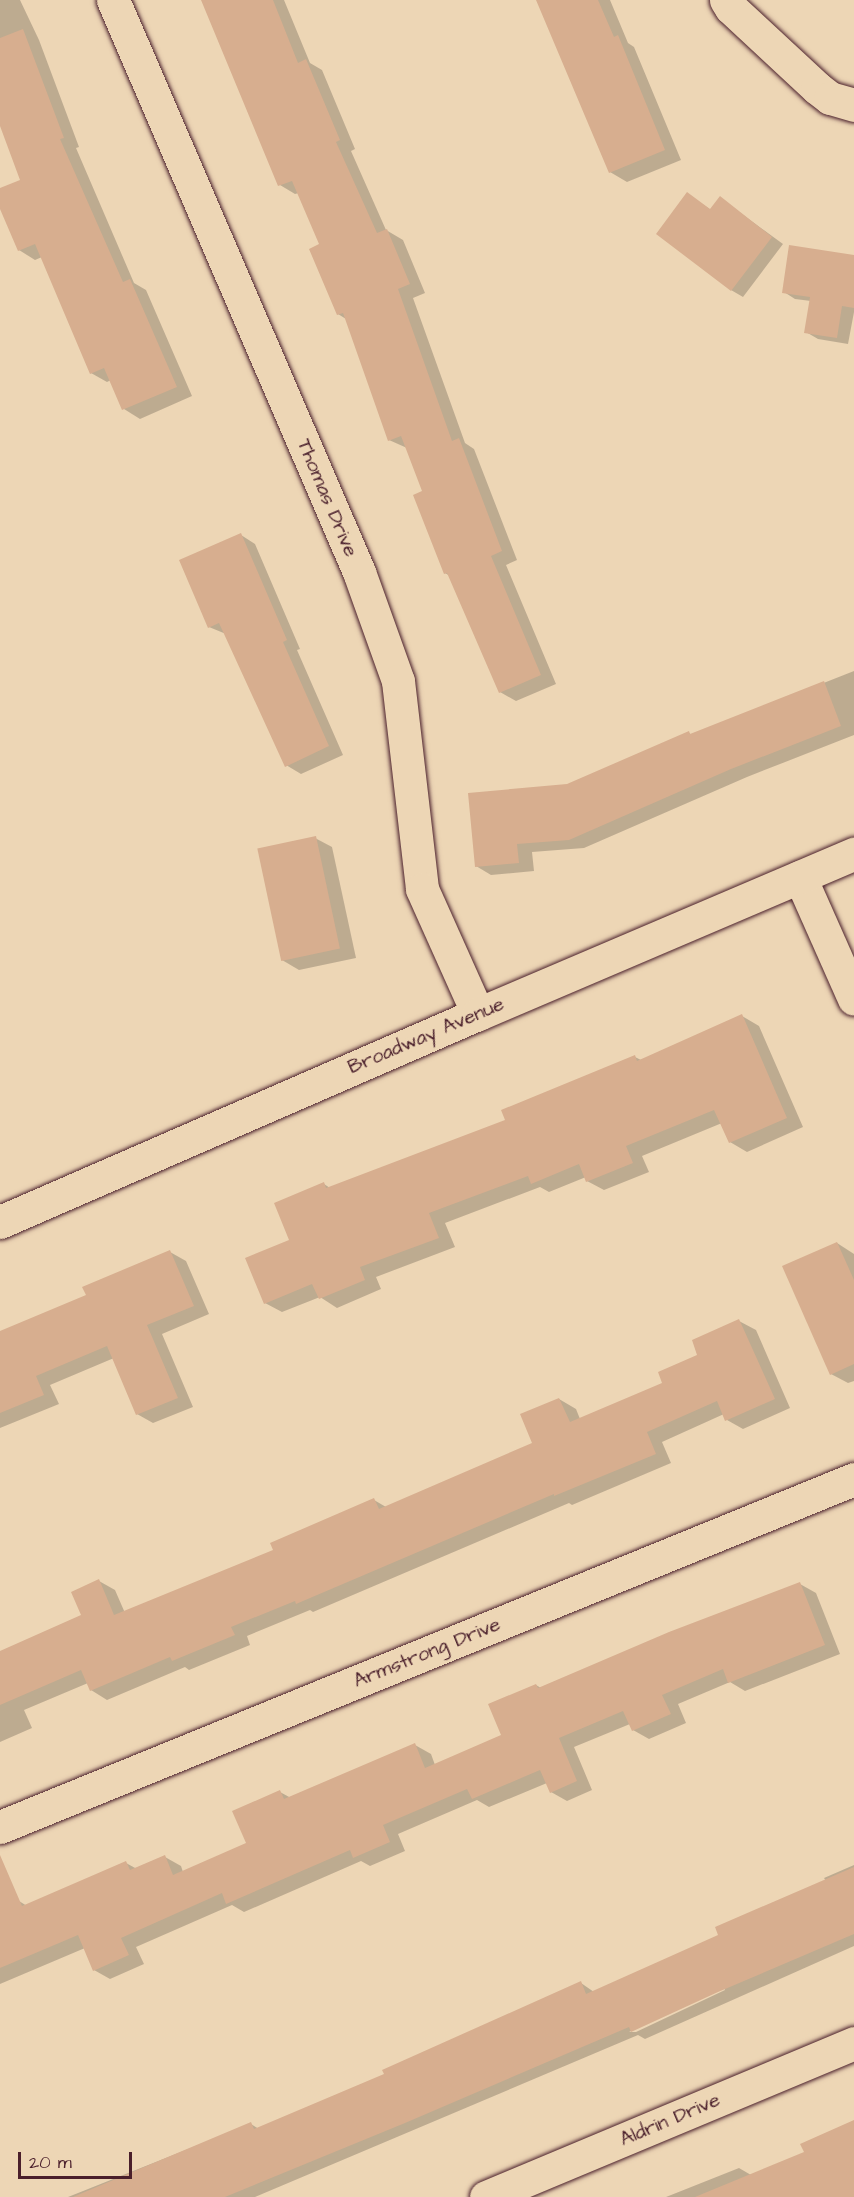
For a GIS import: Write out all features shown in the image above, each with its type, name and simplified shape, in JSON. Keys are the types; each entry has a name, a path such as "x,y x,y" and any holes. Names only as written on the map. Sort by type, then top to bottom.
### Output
{"street":[{"name":"Thomas Drive","path":"112,0 359,572 398,681 422,889 478,1014"},
{"path":"726,0 745,22 817,88 830,98 854,105"},
{"name":"Broadway Avenue","path":"0,1222 478,1014 854,854"},
{"path":"800,877 854,999"},
{"name":"Armstrong Drive","path":"0,1827 854,1479"},
{"name":"Aldrin Drive","path":"486,2197 854,2043"}],"building":[{"path":"201,0 273,0 298,63 306,59 340,140 336,142 377,233 387,229 410,284 398,289 452,441 459,438 502,551 491,556 541,675 499,693 447,573 444,574 413,495 422,491 401,436 388,441 343,313 337,315 309,249 319,244 292,181 278,186"},
{"path":"536,0 598,0 614,37 618,35 665,150 609,173"},
{"path":"23,29 64,138 60,139 123,282 130,279 177,387 122,410 104,368 90,374 35,244 18,251 0,209 0,188 20,180 0,126 0,38"},
{"path":"687,192 710,209 720,196 772,237 731,291 656,234"},
{"path":"789,245 854,255 854,308 842,306 837,338 804,333 810,297 782,293"},
{"path":"241,533 287,640 283,642 329,746 285,767 219,623 208,628 179,560"},
{"path":"824,681 841,726 731,769 569,840 517,844 519,863 475,867 468,793 567,784 689,731 690,734"},
{"path":"316,836 340,948 281,961 257,848"},
{"path":"742,1014 787,1118 729,1143 714,1110 626,1146 633,1163 586,1182 579,1164 531,1184 528,1176 429,1213 439,1238 360,1267 365,1280 319,1299 312,1284 264,1304 245,1258 289,1240 274,1203 324,1182 326,1188 505,1120 501,1110 635,1055 637,1061"},
{"path":"837,1242 854,1280 854,1364 830,1375 782,1266"},
{"path":"170,1250 194,1306 147,1325 178,1398 136,1415 107,1346 36,1376 44,1395 0,1413 0,1331 86,1295 82,1287"},
{"path":"739,1319 775,1399 725,1421 717,1401 647,1432 656,1454 554,1496 554,1494 296,1604 295,1601 231,1627 235,1635 172,1661 170,1657 90,1691 81,1670 0,1705 0,1651 81,1615 71,1592 99,1579 114,1615 273,1550 270,1543 374,1498 379,1509 532,1443 520,1414 559,1398 570,1422 662,1383 658,1372 697,1355 692,1340"},
{"path":"800,1582 825,1645 728,1683 723,1669 662,1695 671,1714 632,1731 623,1711 559,1738 577,1781 550,1793 540,1770 472,1799 467,1789 383,1825 390,1842 353,1858 350,1850 226,1904 222,1893 121,1938 129,1955 93,1971 78,1935 0,1968 0,1855 22,1906 126,1861 130,1870 165,1855 173,1875 246,1843 232,1811 280,1790 284,1799 415,1743 425,1768 501,1735 488,1704 536,1684 538,1688 669,1632"},
{"path":"854,1867 854,1934 631,2032 629,2027 225,2197 73,2197 251,2122 254,2129 384,2074 382,2070 581,1981 586,1994 718,1935 715,1927"},
{"path":"854,2120 854,2197 695,2197 804,2152 800,2144"}]}
